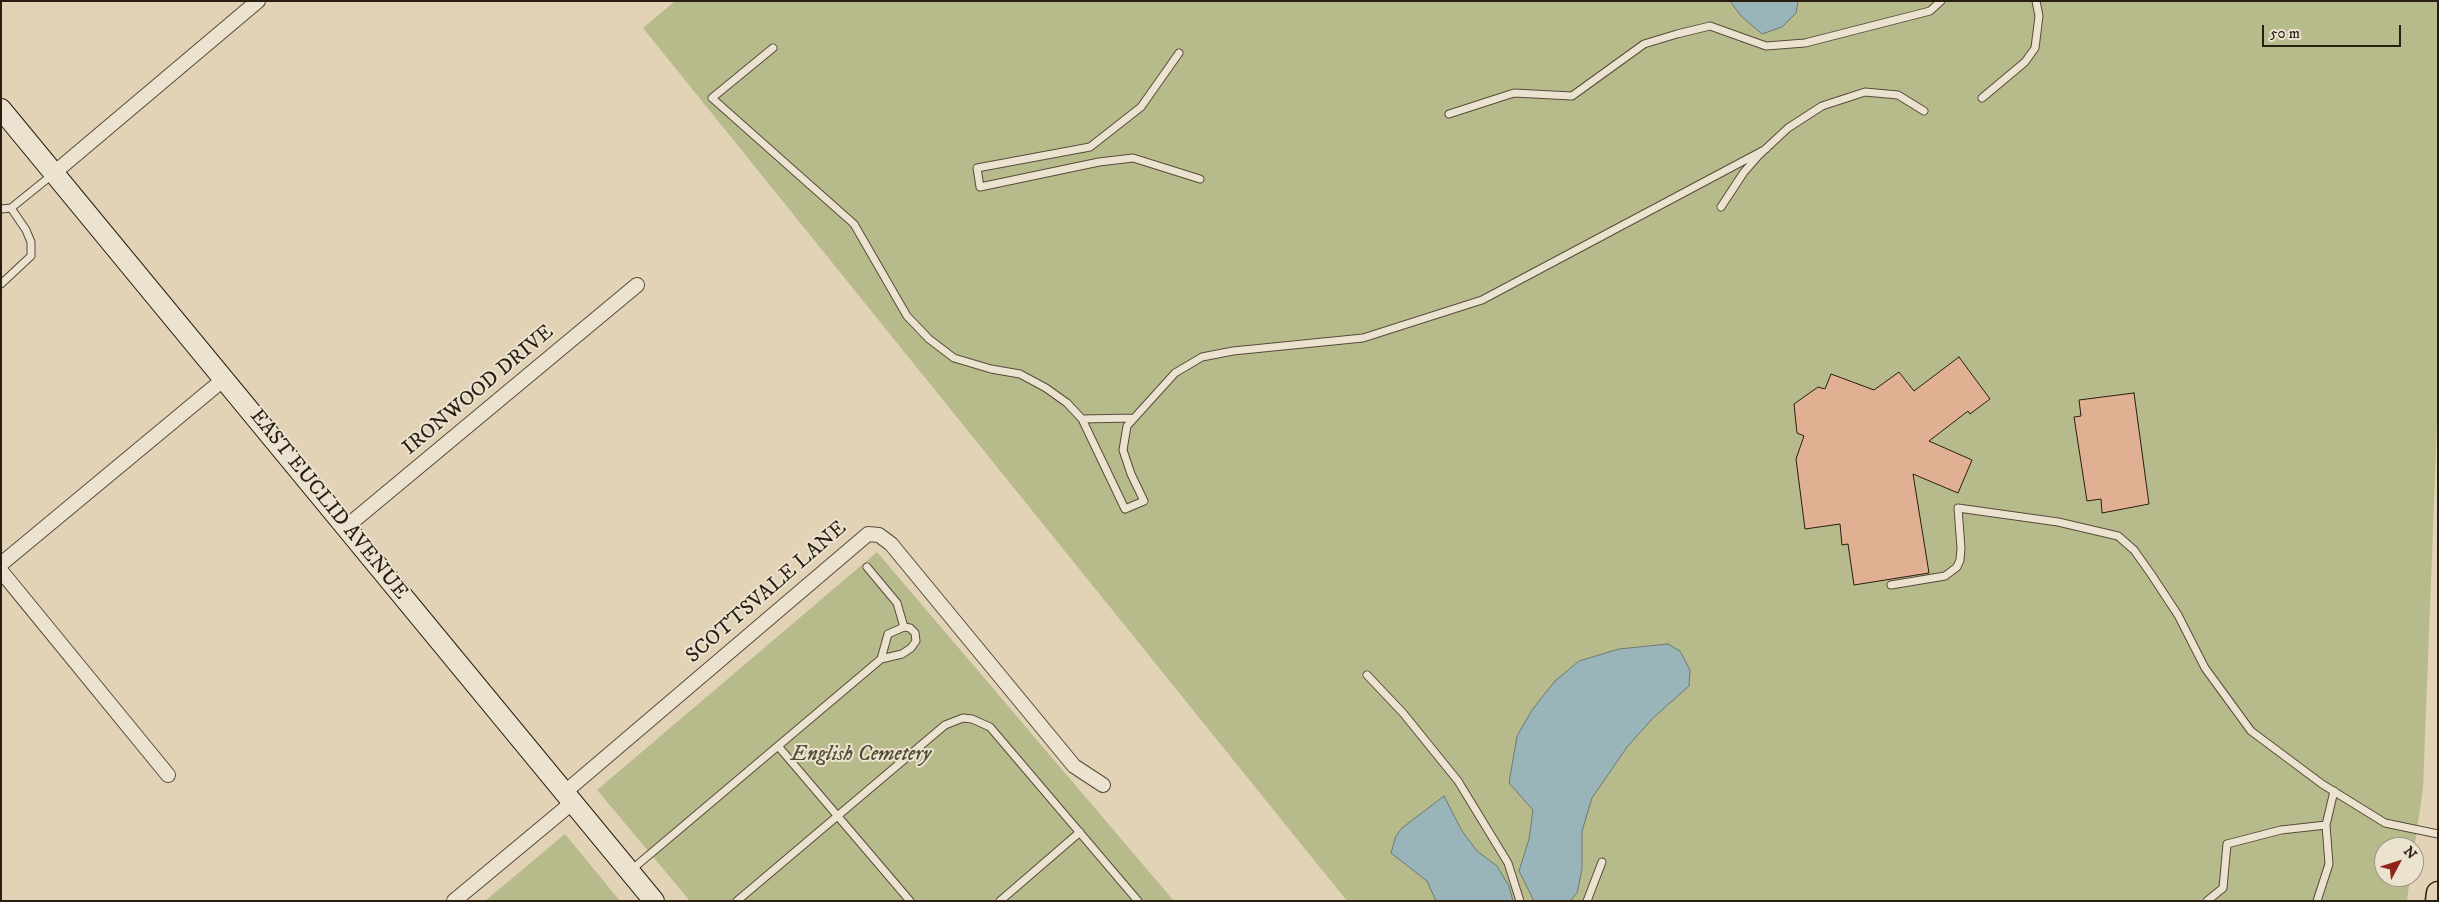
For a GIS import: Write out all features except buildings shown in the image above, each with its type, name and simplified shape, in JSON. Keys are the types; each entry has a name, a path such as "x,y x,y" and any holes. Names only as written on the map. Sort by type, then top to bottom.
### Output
{"main road":[{"name":"EAST EUCLID AVENUE","path":"1,109 654,901"},
{"path":"2437,901 2438,893"}],"street":[{"path":"54,173 258,1"},
{"name":"IRONWOOD DRIVE","path":"346,527 637,285"},
{"path":"1,564 224,379"},
{"name":"SCOTTSVALE LANE","path":"454,901 569,797 868,534 880,535 891,544 1074,766 1102,785"},
{"path":"1,571 168,774"}],"lane":[{"path":"1449,114 1514,93 1572,96 1644,44 1710,26 1766,46 1805,43 1930,11 1941,1"},
{"path":"1982,98 2025,62 2035,48 2039,16 2036,1"},
{"path":"774,48 712,98 726,113 754,132 854,224 907,316 929,340 954,358 991,369 1020,374 1046,388 1067,403 1082,419 1126,509 1144,500 1131,474 1123,450 1126,426 1176,373 1202,357 1233,351 1363,338 1482,300 1766,149"},
{"path":"1179,53 1142,107 1090,147 977,168 980,187 1099,162 1133,158 1200,178"},
{"path":"1720,208 1744,172 1766,149 1788,128 1822,106 1865,92 1898,94 1924,111"},
{"path":"1,209 12,208 54,173"},
{"path":"1,284 31,256 31,242 12,208"},
{"path":"1082,419 1133,418"},
{"path":"1891,586 1945,576 1956,567 1960,560 1961,548 1958,508 2058,522 2118,536 2134,550 2151,574 2178,615 2205,668 2251,731 2334,791 2385,823 2438,834"},
{"path":"867,567 896,603 904,627"},
{"path":"630,871 881,659 902,654 912,648 916,641 915,633 910,628 904,627 888,634 881,659"},
{"path":"1367,675 1403,713 1458,781 1508,863 1520,901"},
{"path":"737,901 945,725 963,718 981,722 990,727 1138,901"},
{"path":"778,746 910,901"},
{"path":"2317,901 2329,864 2326,825 2334,791"},
{"path":"2207,901 2222,888 2227,844 2281,830 2326,825"},
{"path":"1000,901 1080,832"},
{"path":"1587,901 1602,862"}],"green space":[{"path":"675,1 2438,1 2438,399 2423,789 2416,837 2374,837 2374,887 2409,887 2407,901 1347,901 643,28"},
{"name":"English Cemetery","path":"877,552 1174,901 690,901 597,790"},
{"path":"565,834 620,901 485,901"}],"water":[{"path":"1730,1 1798,1 1796,13 1782,27 1762,34 1741,16"},
{"path":"1668,644 1680,651 1690,670 1689,686 1652,719 1627,747 1592,798 1582,831 1582,869 1577,893 1570,901 1534,901 1519,871 1529,839 1533,810 1509,783 1517,736 1532,710 1555,681 1579,661 1619,649"},
{"path":"1444,796 1462,831 1477,851 1497,866 1509,886 1513,901 1436,901 1427,881 1391,853 1396,836 1402,828"}]}
